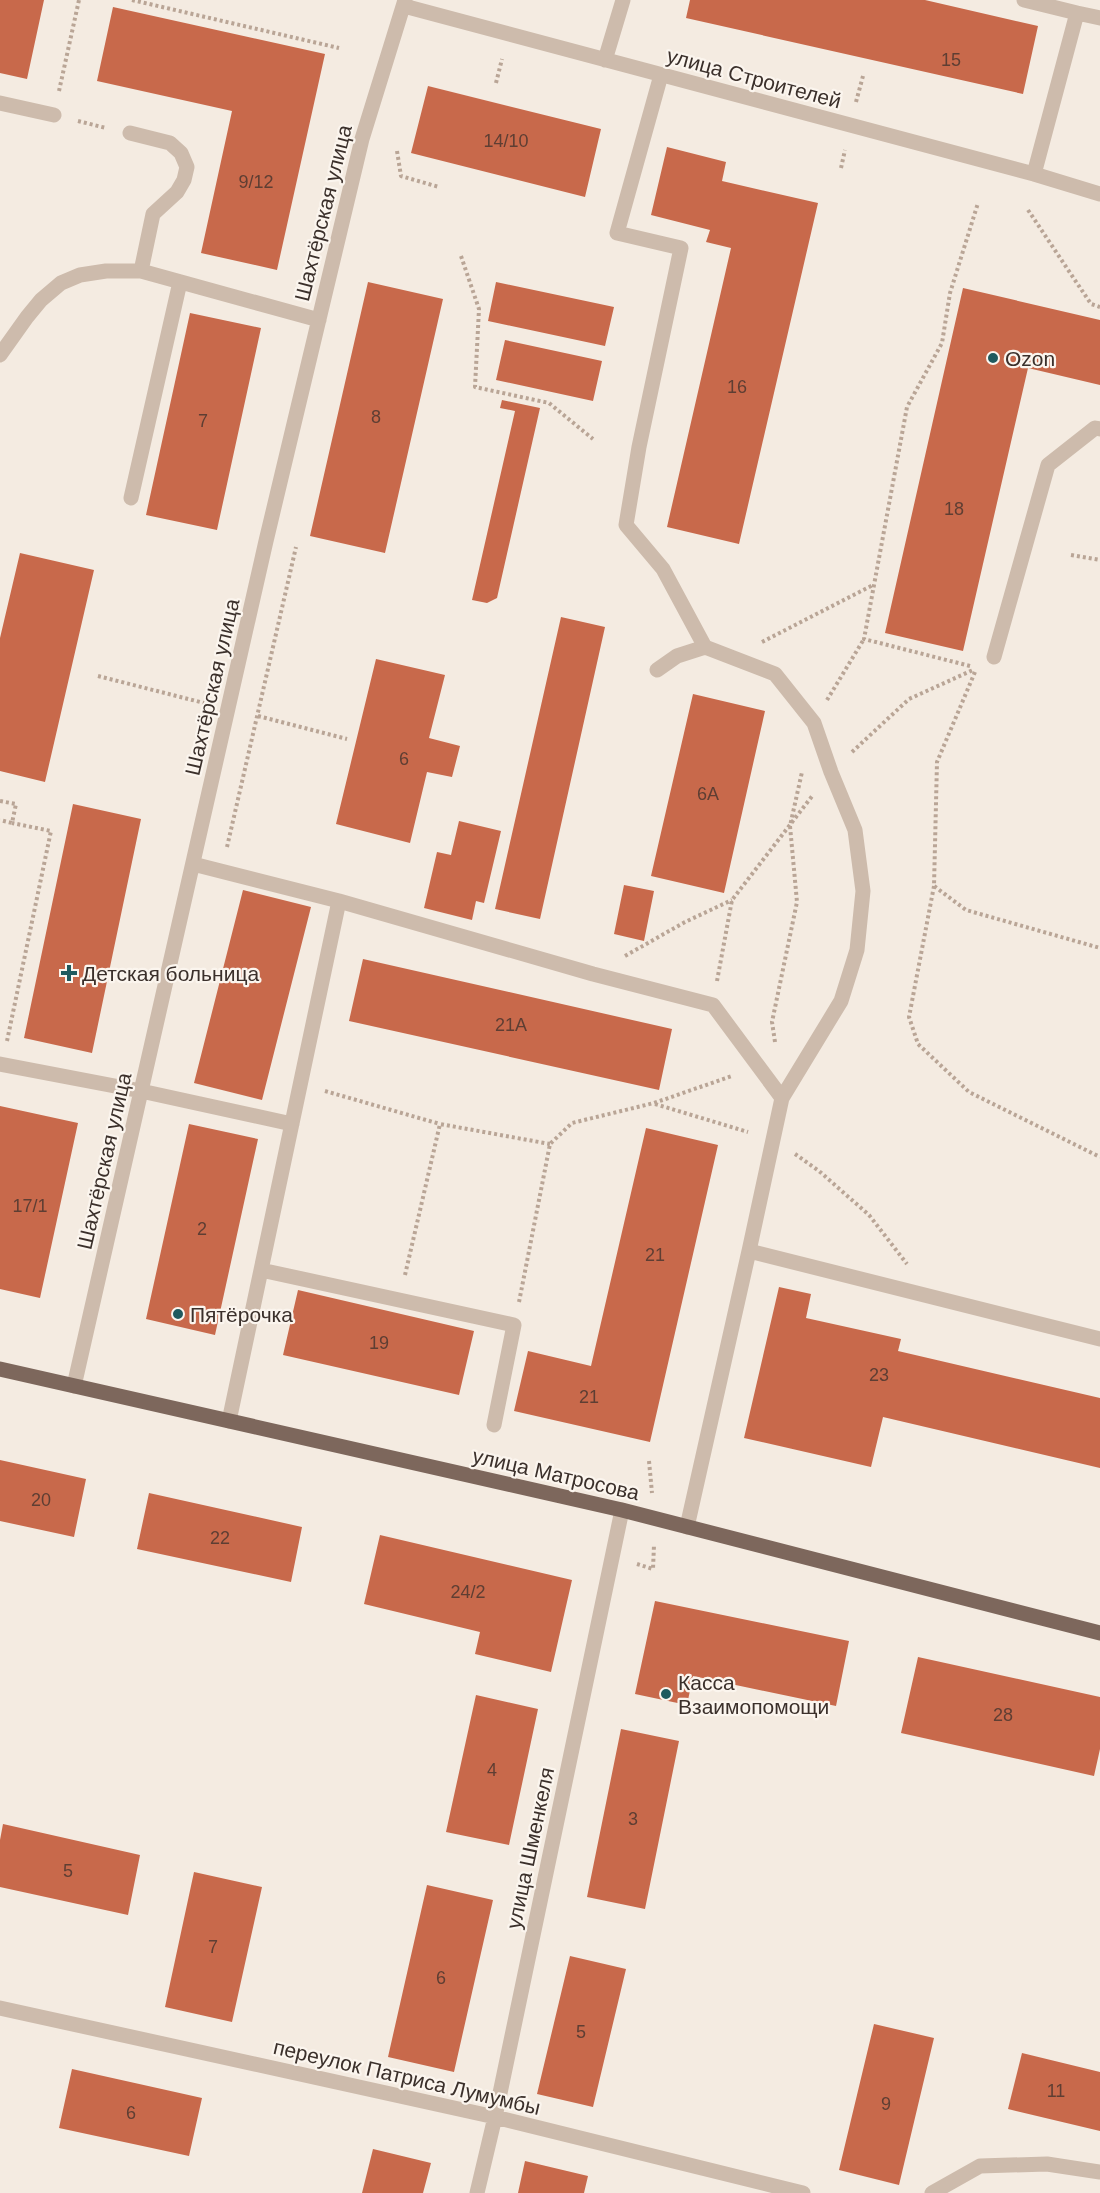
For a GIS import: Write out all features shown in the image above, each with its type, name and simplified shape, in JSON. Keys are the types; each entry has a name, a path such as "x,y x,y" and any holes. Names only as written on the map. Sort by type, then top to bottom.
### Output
{"main road":[{"name":"улица Матросова","path":"0,1369 622,1510 1100,1633"}],"street":[{"path":"605,60 623,0"},
{"path":"1024,0 1100,18"},
{"name":"улица Строителей","path":"404,3 605,60 1034,174 1100,194"},
{"name":"Шахтёрская улица","path":"74,1386 362,139 404,3"},
{"path":"1034,174 1077,13"},
{"path":"661,75 617,233 681,248 639,447 626,525 663,569 705,647"},
{"path":"0,103 54,115"},
{"path":"130,133 170,142 181,153 187,167 184,180 177,192 153,214 141,271"},
{"path":"0,355 27,316 61,283 80,275 106,271 141,271 319,320"},
{"path":"131,498 180,282"},
{"path":"994,657 1048,465 1095,428 1100,429"},
{"path":"657,670 677,656 705,647 775,674 814,723 855,830 863,891 858,950 842,1001 782,1098 687,1527"},
{"path":"193,864 339,901 593,974 713,1005 782,1098"},
{"path":"230,1421 339,901"},
{"path":"1,1064 141,1091 292,1124"},
{"path":"749,1251 1100,1339"},
{"path":"261,1270 514,1326 494,1425"},
{"name":"улица Шменкеля","path":"477,2193 495,2117 622,1510"},
{"name":"переулок Патриса Лумумбы","path":"0,2008 495,2117 803,2193"},
{"path":"932,2193 980,2166 1047,2164 1100,2172"}],"path":[{"path":"79,0 54,115 130,133"},
{"path":"132,0 156,3 339,48"},
{"path":"397,151 401,176 439,188"},
{"path":"814,723 864,639 907,407 942,343 950,293 978,203"},
{"path":"1028,210 1091,304 1100,307"},
{"path":"461,256 479,309 475,387 549,403 593,439"},
{"path":"222,871 296,547"},
{"path":"1071,555 1100,560"},
{"path":"732,657 874,585"},
{"path":"864,639 977,668"},
{"path":"593,974 685,922 732,900 831,771 909,699 977,668"},
{"path":"977,668 937,762 934,886 909,1017 918,1044 969,1092 1100,1157"},
{"path":"775,1044 772,1022 796,902 790,826 803,768"},
{"path":"0,801 15,804 12,823"},
{"path":"0,820 51,831 1,1064"},
{"path":"934,886 966,910 1100,948"},
{"path":"713,1005 732,900"},
{"path":"514,1326 550,1144 572,1123 654,1103 759,1067"},
{"path":"301,1084 440,1124 550,1144"},
{"path":"654,1103 773,1140 819,1170 869,1215 934,1298"},
{"path":"399,1299 440,1124"}],"building":[{"path":"0,0 44,0 27,79 0,73"},
{"path":"690,0 925,0 1038,26 1023,94 686,18"},
{"path":"113,7 325,54 277,270 201,253 232,111 97,81"},
{"path":"428,86 601,129 585,197 411,153"},
{"path":"667,147 726,162 722,181 818,203 739,544 667,527 731,248 706,242 710,230 651,215"},
{"path":"368,282 443,299 385,553 310,536"},
{"path":"496,282 614,307 605,346 488,321"},
{"path":"963,288 1100,320 1100,385 1028,368 963,651 885,633"},
{"path":"190,313 261,328 217,530 146,515"},
{"path":"505,340 602,361 593,401 496,380"},
{"path":"502,400 540,408 497,598 487,603 472,600 515,411 500,408"},
{"path":"20,553 94,570 45,782 0,771 0,638"},
{"path":"561,617 605,627 540,919 495,909"},
{"path":"376,659 445,675 429,738 460,746 452,777 427,772 410,843 336,824"},
{"path":"693,694 765,711 724,893 651,876"},
{"path":"73,804 141,819 92,1053 24,1038"},
{"path":"459,821 501,831 484,903 476,901 472,920 424,908 437,852 451,855"},
{"path":"624,885 654,891 644,941 614,934"},
{"path":"243,890 311,907 262,1100 194,1083"},
{"path":"363,959 672,1029 659,1090 349,1021"},
{"path":"0,1106 78,1123 40,1298 0,1289"},
{"path":"189,1124 258,1139 215,1335 146,1319"},
{"path":"646,1128 718,1145 650,1442 514,1411 528,1351 591,1366"},
{"path":"779,1287 811,1294 806,1318 901,1339 898,1351 1100,1398 1100,1468 883,1417 871,1467 744,1438"},
{"path":"298,1290 474,1331 459,1395 283,1355"},
{"path":"0,1460 86,1479 74,1537 0,1521"},
{"path":"149,1493 302,1527 291,1582 137,1549"},
{"path":"380,1535 572,1580 551,1672 475,1654 480,1632 364,1604"},
{"path":"655,1601 849,1641 836,1706 693,1676 687,1705 635,1694"},
{"path":"918,1657 1100,1697 1100,1749 1094,1776 901,1733"},
{"path":"476,1695 538,1709 509,1845 446,1832"},
{"path":"621,1729 679,1741 645,1909 587,1897"},
{"path":"3,1824 140,1855 128,1915 0,1887 0,1840"},
{"path":"194,1872 262,1887 232,2022 165,2007"},
{"path":"427,1885 493,1900 454,2072 388,2057"},
{"path":"570,1956 626,1969 593,2107 537,2094"},
{"path":"874,2024 934,2038 899,2185 839,2170"},
{"path":"1022,2053 1100,2072 1100,2131 1008,2109"},
{"path":"72,2069 202,2098 189,2156 59,2128"},
{"path":"373,2149 431,2163 423,2193 362,2193"},
{"path":"525,2161 588,2176 584,2193 518,2193"}],"place":[{"name":"Ozon","path":"993,358"},
{"name":"Детская больница","path":"69,973"},
{"name":"Пятёрочка","path":"178,1314"},
{"name":"Касса Взаимопомощи","path":"666,1694"}]}
